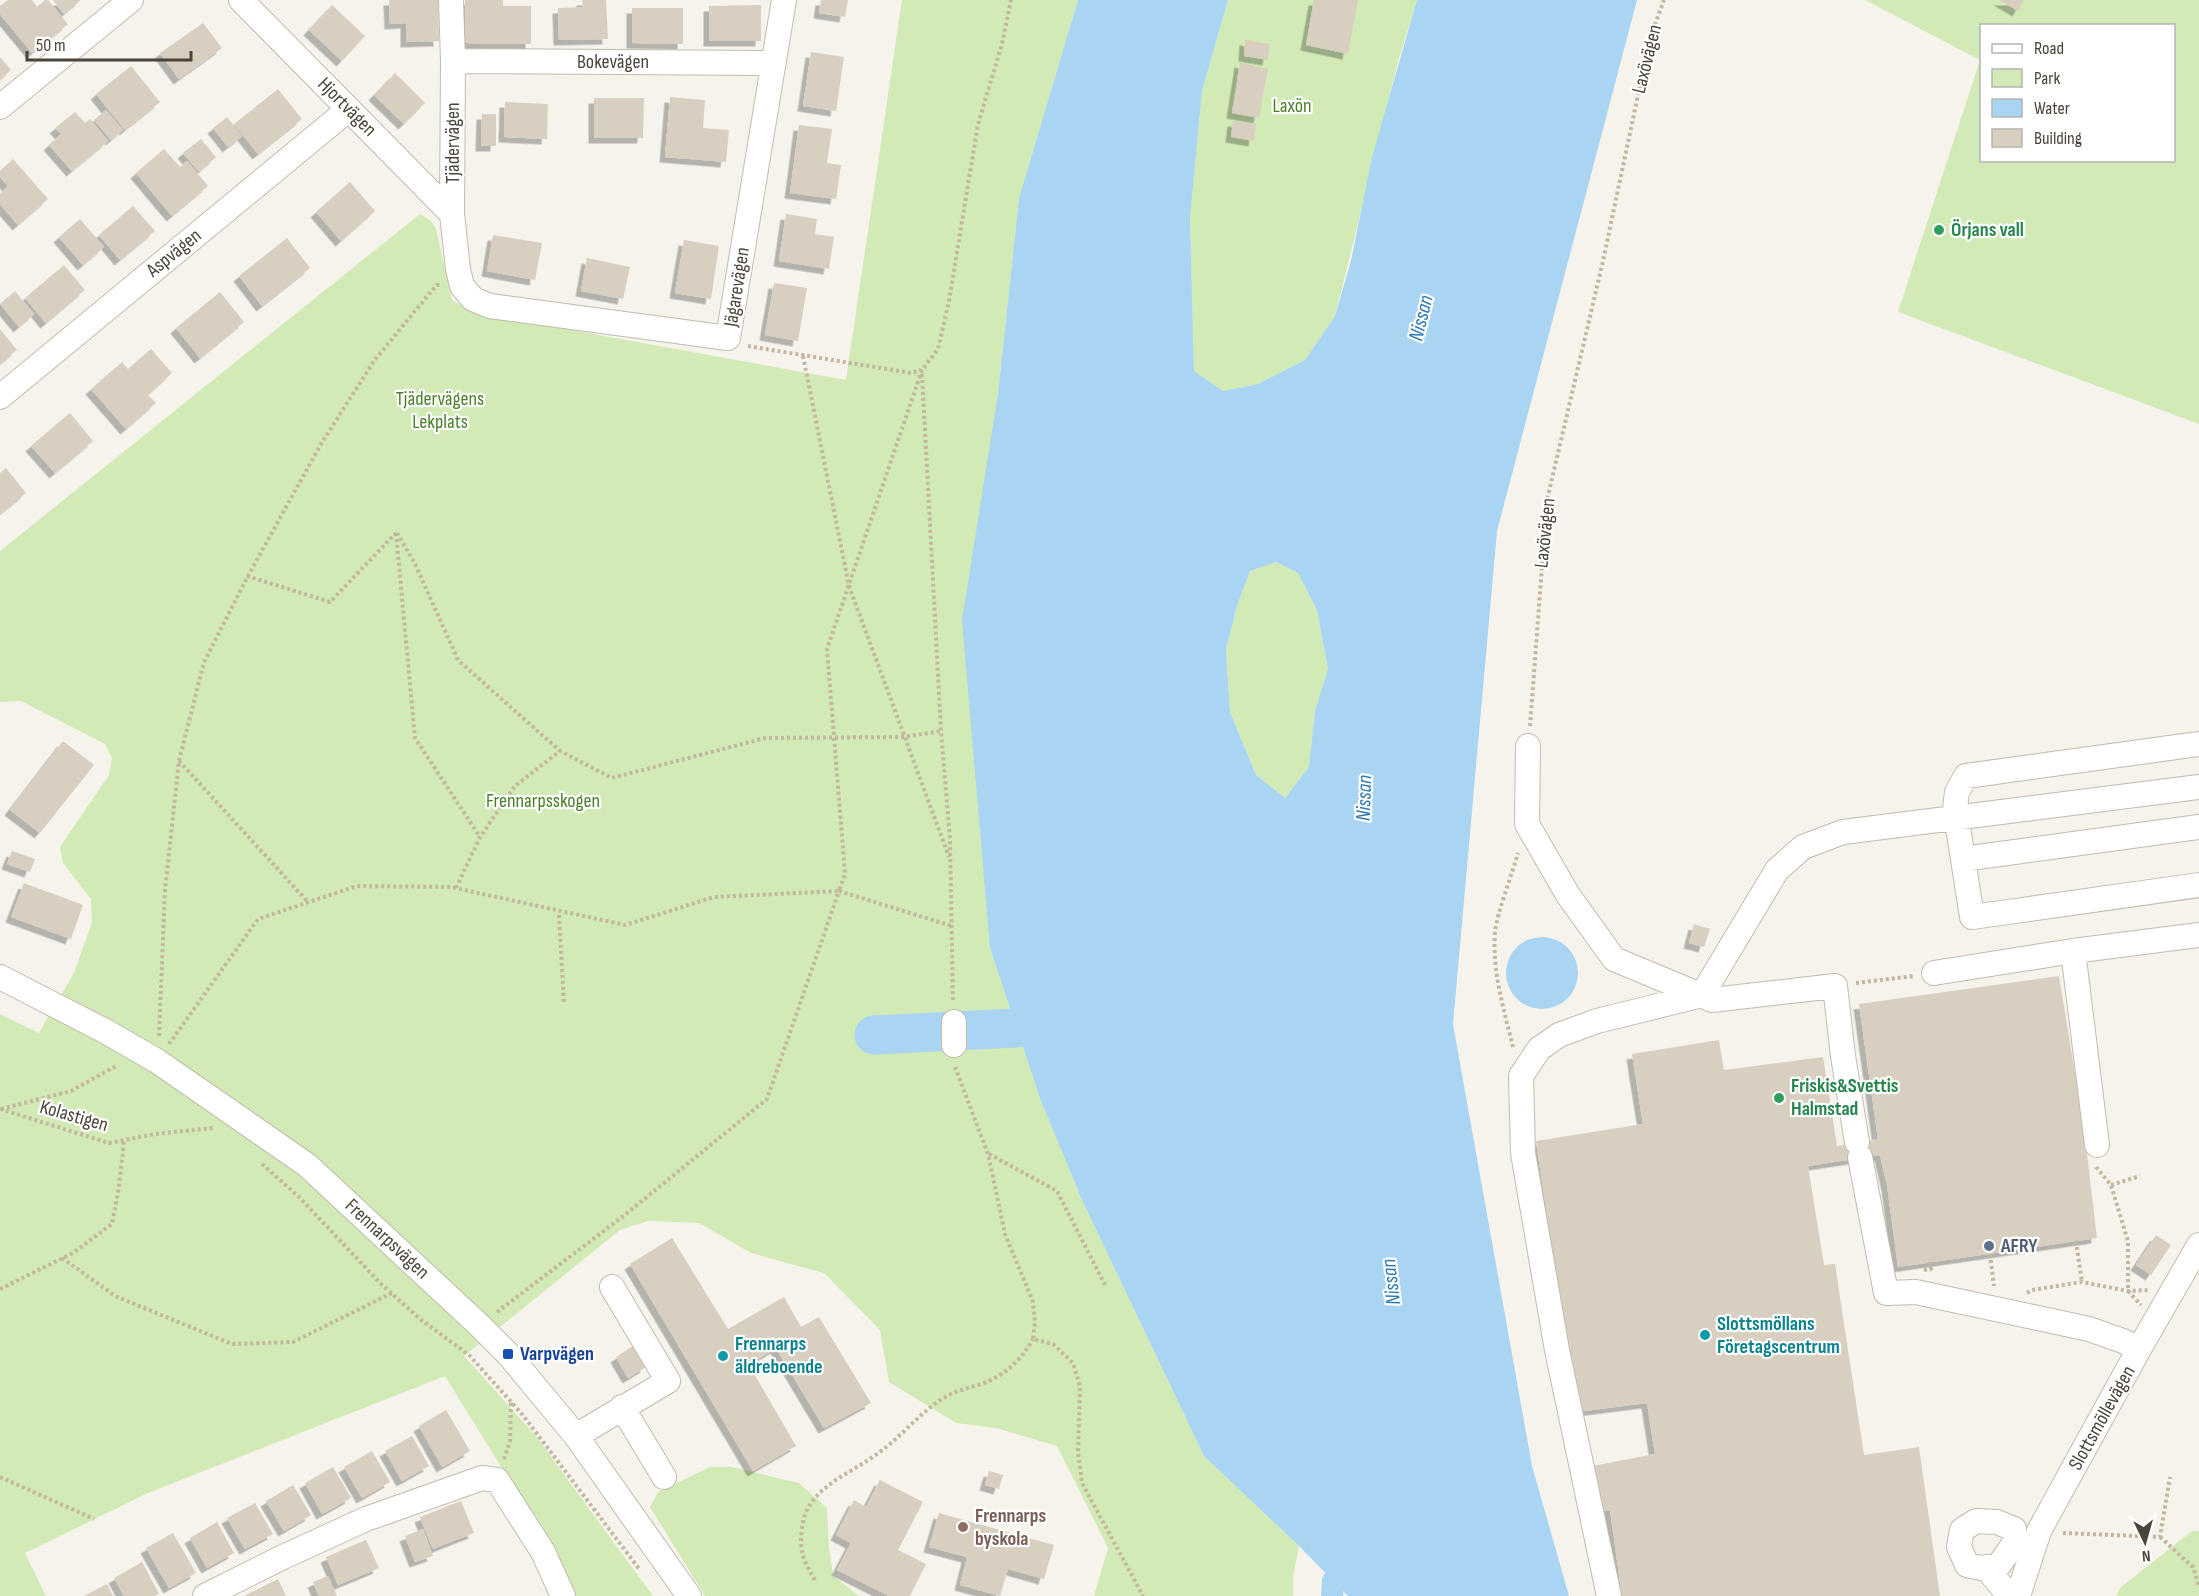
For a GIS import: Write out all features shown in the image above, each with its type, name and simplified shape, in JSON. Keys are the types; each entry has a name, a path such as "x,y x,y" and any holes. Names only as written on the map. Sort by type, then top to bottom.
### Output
{"street":[{"path":"0,107 131,0"},
{"name":"Hjortvägen","path":"241,0 453,214"},
{"name":"Tjädervägen","path":"451,0 453,214 458,269 462,286"},
{"name":"Jägarevägen","path":"462,286 473,299 490,306 728,338 784,0"},
{"name":"Bokevägen","path":"453,61 773,63"},
{"name":"Aspvägen","path":"0,397 349,109"},
{"path":"2199,744 1966,776 1957,792 1955,808 1972,918 2199,885"},
{"path":"1528,746 1527,824 1568,895 1614,959 1712,1000 1835,986 1858,1150 1886,1293 1916,1292 2077,1327 2123,1341 2139,1349"},
{"path":"1609,1596 1557,1350 1525,1165 1521,1076 1539,1049 1559,1035 1597,1021 1702,995 1777,870 1803,847 1843,832 2199,787"},
{"path":"1963,859 2199,827"},
{"path":"1934,973 2073,951 2199,935"},
{"path":"2073,951 2095,1154"},
{"name":"Frennarpsvägen","path":"0,977 105,1031 157,1061 307,1165 508,1354 576,1436 689,1596"},
{"name":"Slottsmöllevägen","path":"2018,1596 2039,1531 2199,1245"},
{"path":"576,1436 668,1381 612,1287"},
{"path":"622,1407 664,1477"},
{"path":"205,1596 366,1519 482,1478 497,1480 543,1552 563,1596"},
{"path":"1986,1568 2002,1587 2018,1596"}],"path":[{"path":"479,1325 626,1214 767,1099 845,874 827,649 922,370 938,349 959,252 966,191 978,124 1002,44 1011,0"},
{"name":"Laxövägen","path":"1528,746 1547,500 1603,261 1650,38 1664,0"},
{"path":"157,1061 167,1044 159,1038 165,890 179,761 204,662 248,576 321,444 374,361 437,285 462,286"},
{"path":"728,338 744,346 803,356 911,373 922,370"},
{"path":"803,356 849,586 950,861"},
{"path":"815,1580 803,1560 800,1543 803,1516 814,1497 833,1482 879,1454 940,1400 1005,1372 1023,1357 1033,1340 1035,1322 1034,1302 1005,1234 988,1154 955,1070 950,861 922,370"},
{"path":"396,533 415,564 458,660 560,751 612,778 765,738 904,737 941,731"},
{"path":"248,576 330,602 396,533"},
{"path":"396,533 414,738 480,837"},
{"path":"456,888 480,837 515,786 560,751"},
{"path":"179,761 308,902"},
{"path":"1521,1076 1501,997 1495,957 1495,931 1527,824"},
{"path":"157,1061 258,919 357,886 452,887 625,925 714,897 839,891 951,926"},
{"path":"559,915 564,1004"},
{"path":"1835,986 1892,978"},
{"path":"111,1060 127,1070"},
{"path":"0,1109 71,1091 118,1065"},
{"name":"Kolastigen","path":"0,1109 109,1143 155,1134 213,1128"},
{"path":"203,1121 222,1134"},
{"path":"0,1289 73,1253 112,1224 124,1141"},
{"path":"988,1154 1057,1191 1105,1286"},
{"path":"2095,1154 2111,1185 2128,1241 2128,1291"},
{"path":"258,1161 276,1174 420,1319 470,1354 599,1513 645,1578"},
{"path":"2111,1185 2140,1176"},
{"path":"2076,1241 2082,1282"},
{"path":"1990,1254 1993,1277"},
{"path":"62,1258 115,1296 232,1344 293,1342 392,1293"},
{"path":"2023,1295 2032,1290 2082,1282 2128,1291 2154,1289"},
{"path":"1033,1340 1053,1344 1073,1363 1080,1386 1078,1453 1082,1483 1143,1596"},
{"path":"497,1480 510,1441 511,1403"},
{"path":"0,1477 94,1519"},
{"path":"2160,1537 2170,1477"},
{"path":"2039,1531 2160,1537 2193,1567 2199,1587"}],"green space":[{"name":"Frennarpsskogen","path":"902,0 1078,0 1019,198 998,394 990,948 1041,1101 1082,1200 1204,1456 1299,1546 1293,1577 1293,1596 1094,1596 1108,1548 1057,1446 996,1428 956,1423 889,1382 880,1330 824,1273 751,1253 699,1223 648,1221 620,1230 464,1356 535,1435 653,1596 574,1596 537,1518 508,1478 445,1376 148,1493 25,1553 46,1596 0,1596 0,1014 39,1033 74,973 92,922 91,899 63,863 60,847 109,775 112,758 105,744 21,701 0,702 0,551 420,214 430,220 436,229 452,300 472,312 846,380"},
{"name":"Laxön","path":"1228,0 1417,0 1398,62 1335,316 1305,360 1258,384 1223,391 1194,371 1190,218 1202,91"},
{"path":"1865,0 2199,0 2199,424 1898,312 1980,60"},
{"path":"1276,562 1298,573 1317,610 1328,669 1315,711 1309,767 1285,798 1256,775 1230,712 1226,650 1237,606 1250,571"},
{"path":"710,1467 731,1467 799,1483 827,1508 833,1576 859,1596 705,1596 650,1507 658,1492"},
{"path":"2192,1531 2199,1531 2199,1596 2116,1596 2120,1588"}],"water":[{"name":"Nissan","path":"1078,0 1228,0 1202,91 1190,218 1194,371 1223,391 1258,384 1305,360 1335,316 1351,261 1372,157 1417,0 1637,0 1497,531 1453,1024 1532,1466 1569,1596 1348,1596 1204,1456 1082,1200 1041,1101 990,948 962,620 998,394 1019,198","holes":["1276,562 1298,573 1317,610 1328,669 1315,711 1309,767 1285,798 1256,775 1230,712 1226,650 1237,606 1250,571"]},
{"path":"1535,937 1549,937 1568,947 1578,966 1578,980 1568,999 1549,1009 1535,1009 1516,999 1506,980 1506,966 1516,947"}],"building":[{"path":"8,0 32,0 37,7 48,0 68,24 32,53 0,14 0,6"},
{"path":"53,0 81,0 64,14"},
{"path":"389,0 438,0 439,41 406,42 406,23 390,24"},
{"path":"465,0 503,0 503,6 531,6 531,44 465,43"},
{"path":"582,0 606,0 608,39 559,40 558,8 583,7"},
{"path":"821,0 848,0 845,17 819,13"},
{"path":"1314,0 1358,0 1348,54 1306,45"},
{"path":"1999,0 2024,0 2018,11"},
{"path":"332,5 365,36 342,61 309,30"},
{"path":"761,5 761,41 709,41 709,6"},
{"path":"632,8 683,8 683,44 632,43"},
{"path":"203,23 222,48 179,79 160,53"},
{"path":"1245,40 1270,44 1268,60 1244,56"},
{"path":"811,52 844,57 836,111 803,106"},
{"path":"0,57 11,70 0,80"},
{"path":"1240,62 1268,69 1259,118 1232,113"},
{"path":"131,66 160,102 125,130 96,94"},
{"path":"395,73 425,103 404,124 374,95"},
{"path":"278,89 302,119 258,154 234,124"},
{"path":"670,97 705,100 703,128 729,130 726,162 665,157"},
{"path":"594,98 644,98 643,138 594,138"},
{"path":"505,102 548,104 547,139 504,137"},
{"path":"106,110 123,130 111,140 94,120"},
{"path":"75,112 85,123 90,119 108,141 72,171 49,145 61,134 55,128"},
{"path":"482,114 496,114 496,146 481,146"},
{"path":"227,117 242,136 228,147 213,128"},
{"path":"1233,121 1256,124 1254,141 1231,137"},
{"path":"799,125 832,129 827,163 841,165 836,199 790,193"},
{"path":"201,139 216,157 199,172 183,153"},
{"path":"164,149 180,167 187,161 208,186 172,216 136,173"},
{"path":"13,159 48,199 18,225 0,204 0,194 8,186 0,177 0,171"},
{"path":"350,182 375,211 341,241 316,212"},
{"path":"133,206 155,231 120,260 99,235"},
{"path":"786,214 817,219 815,234 834,237 829,269 779,261"},
{"path":"80,219 104,247 83,265 59,237"},
{"path":"493,235 542,243 535,280 487,271"},
{"path":"287,238 310,268 262,306 239,276"},
{"path":"684,240 719,246 711,299 675,293"},
{"path":"587,258 630,267 623,299 581,291"},
{"path":"64,265 85,290 46,323 25,298"},
{"path":"774,283 807,288 798,341 765,335"},
{"path":"15,291 34,314 19,327 0,304"},
{"path":"220,292 244,322 200,358 176,328"},
{"path":"0,329 17,350 0,364"},
{"path":"151,349 172,373 148,395 156,403 126,429 91,389 122,362 128,369"},
{"path":"70,413 93,441 55,473 31,446"},
{"path":"6,468 26,493 0,514 0,473"},
{"path":"63,741 94,765 40,833 10,810"},
{"path":"12,851 35,859 30,872 7,864"},
{"path":"24,883 83,905 71,939 11,917"},
{"path":"1694,924 1710,929 1704,947 1689,943"},
{"name":"Slottsmöllans Företagscentrum","path":"2059,976 2084,1128 2097,1238 1898,1267 1887,1185 1880,1155 1808,1166 1824,1265 1835,1264 1864,1455 1919,1447 1940,1596 1622,1596 1610,1510 1597,1512 1587,1467 1655,1454 1647,1403 1576,1412 1536,1141 1643,1124 1632,1054 1719,1040 1724,1070 1823,1057 1837,1146 1878,1139 1859,1004"},
{"path":"2156,1235 2171,1245 2151,1275 2136,1265"},
{"name":"Frennarps äldreboende","path":"672,1238 728,1329 784,1297 801,1327 819,1317 871,1403 824,1428 776,1348 749,1365 796,1446 753,1471 630,1264"},
{"path":"633,1346 646,1367 628,1378 616,1357"},
{"path":"446,1410 470,1451 442,1467 419,1426"},
{"path":"412,1436 429,1466 402,1481 385,1451"},
{"path":"372,1451 390,1482 362,1498 344,1467"},
{"path":"333,1467 351,1498 322,1514 305,1483"},
{"path":"989,1471 1003,1475 999,1489 985,1485"},
{"path":"880,1480 923,1502 898,1550 926,1564 910,1596 889,1596 837,1570 851,1543 836,1535 854,1500 866,1507"},
{"path":"293,1485 311,1515 284,1531 266,1501"},
{"path":"461,1501 474,1533 433,1549 420,1517"},
{"path":"255,1503 273,1534 245,1549 227,1518"},
{"path":"939,1513 1054,1545 1044,1579 1008,1569 1000,1596 960,1585 967,1557 929,1547"},
{"path":"217,1522 234,1553 207,1568 190,1538"},
{"path":"423,1529 433,1556 415,1562 405,1536"},
{"path":"173,1533 196,1573 169,1588 146,1548"},
{"path":"366,1540 379,1568 338,1585 326,1557"},
{"path":"142,1562 159,1594 124,1596 114,1578"},
{"path":"328,1576 337,1596 319,1596 313,1582"},
{"path":"278,1579 286,1596 244,1596"},
{"path":"107,1584 113,1596 84,1596"}],"waterway":[{"path":"874,1035 1016,1028"},
{"path":"1332,1596 1333,1581"}],"place":[{"name":"Örjans vall","path":"1939,230"},
{"name":"Friskis&Svettis Halmstad","path":"1779,1098"},
{"name":"AFRY","path":"1989,1246"},
{"name":"Slottsmöllans Företagscentrum","path":"1705,1335"},
{"name":"Varpvägen","path":"508,1354"},
{"name":"Frennarps äldreboende","path":"723,1356"},
{"name":"Frennarps byskola","path":"963,1527"}],"park label":[{"name":"Tjädervägens Lekplats","path":"440,410"}]}
